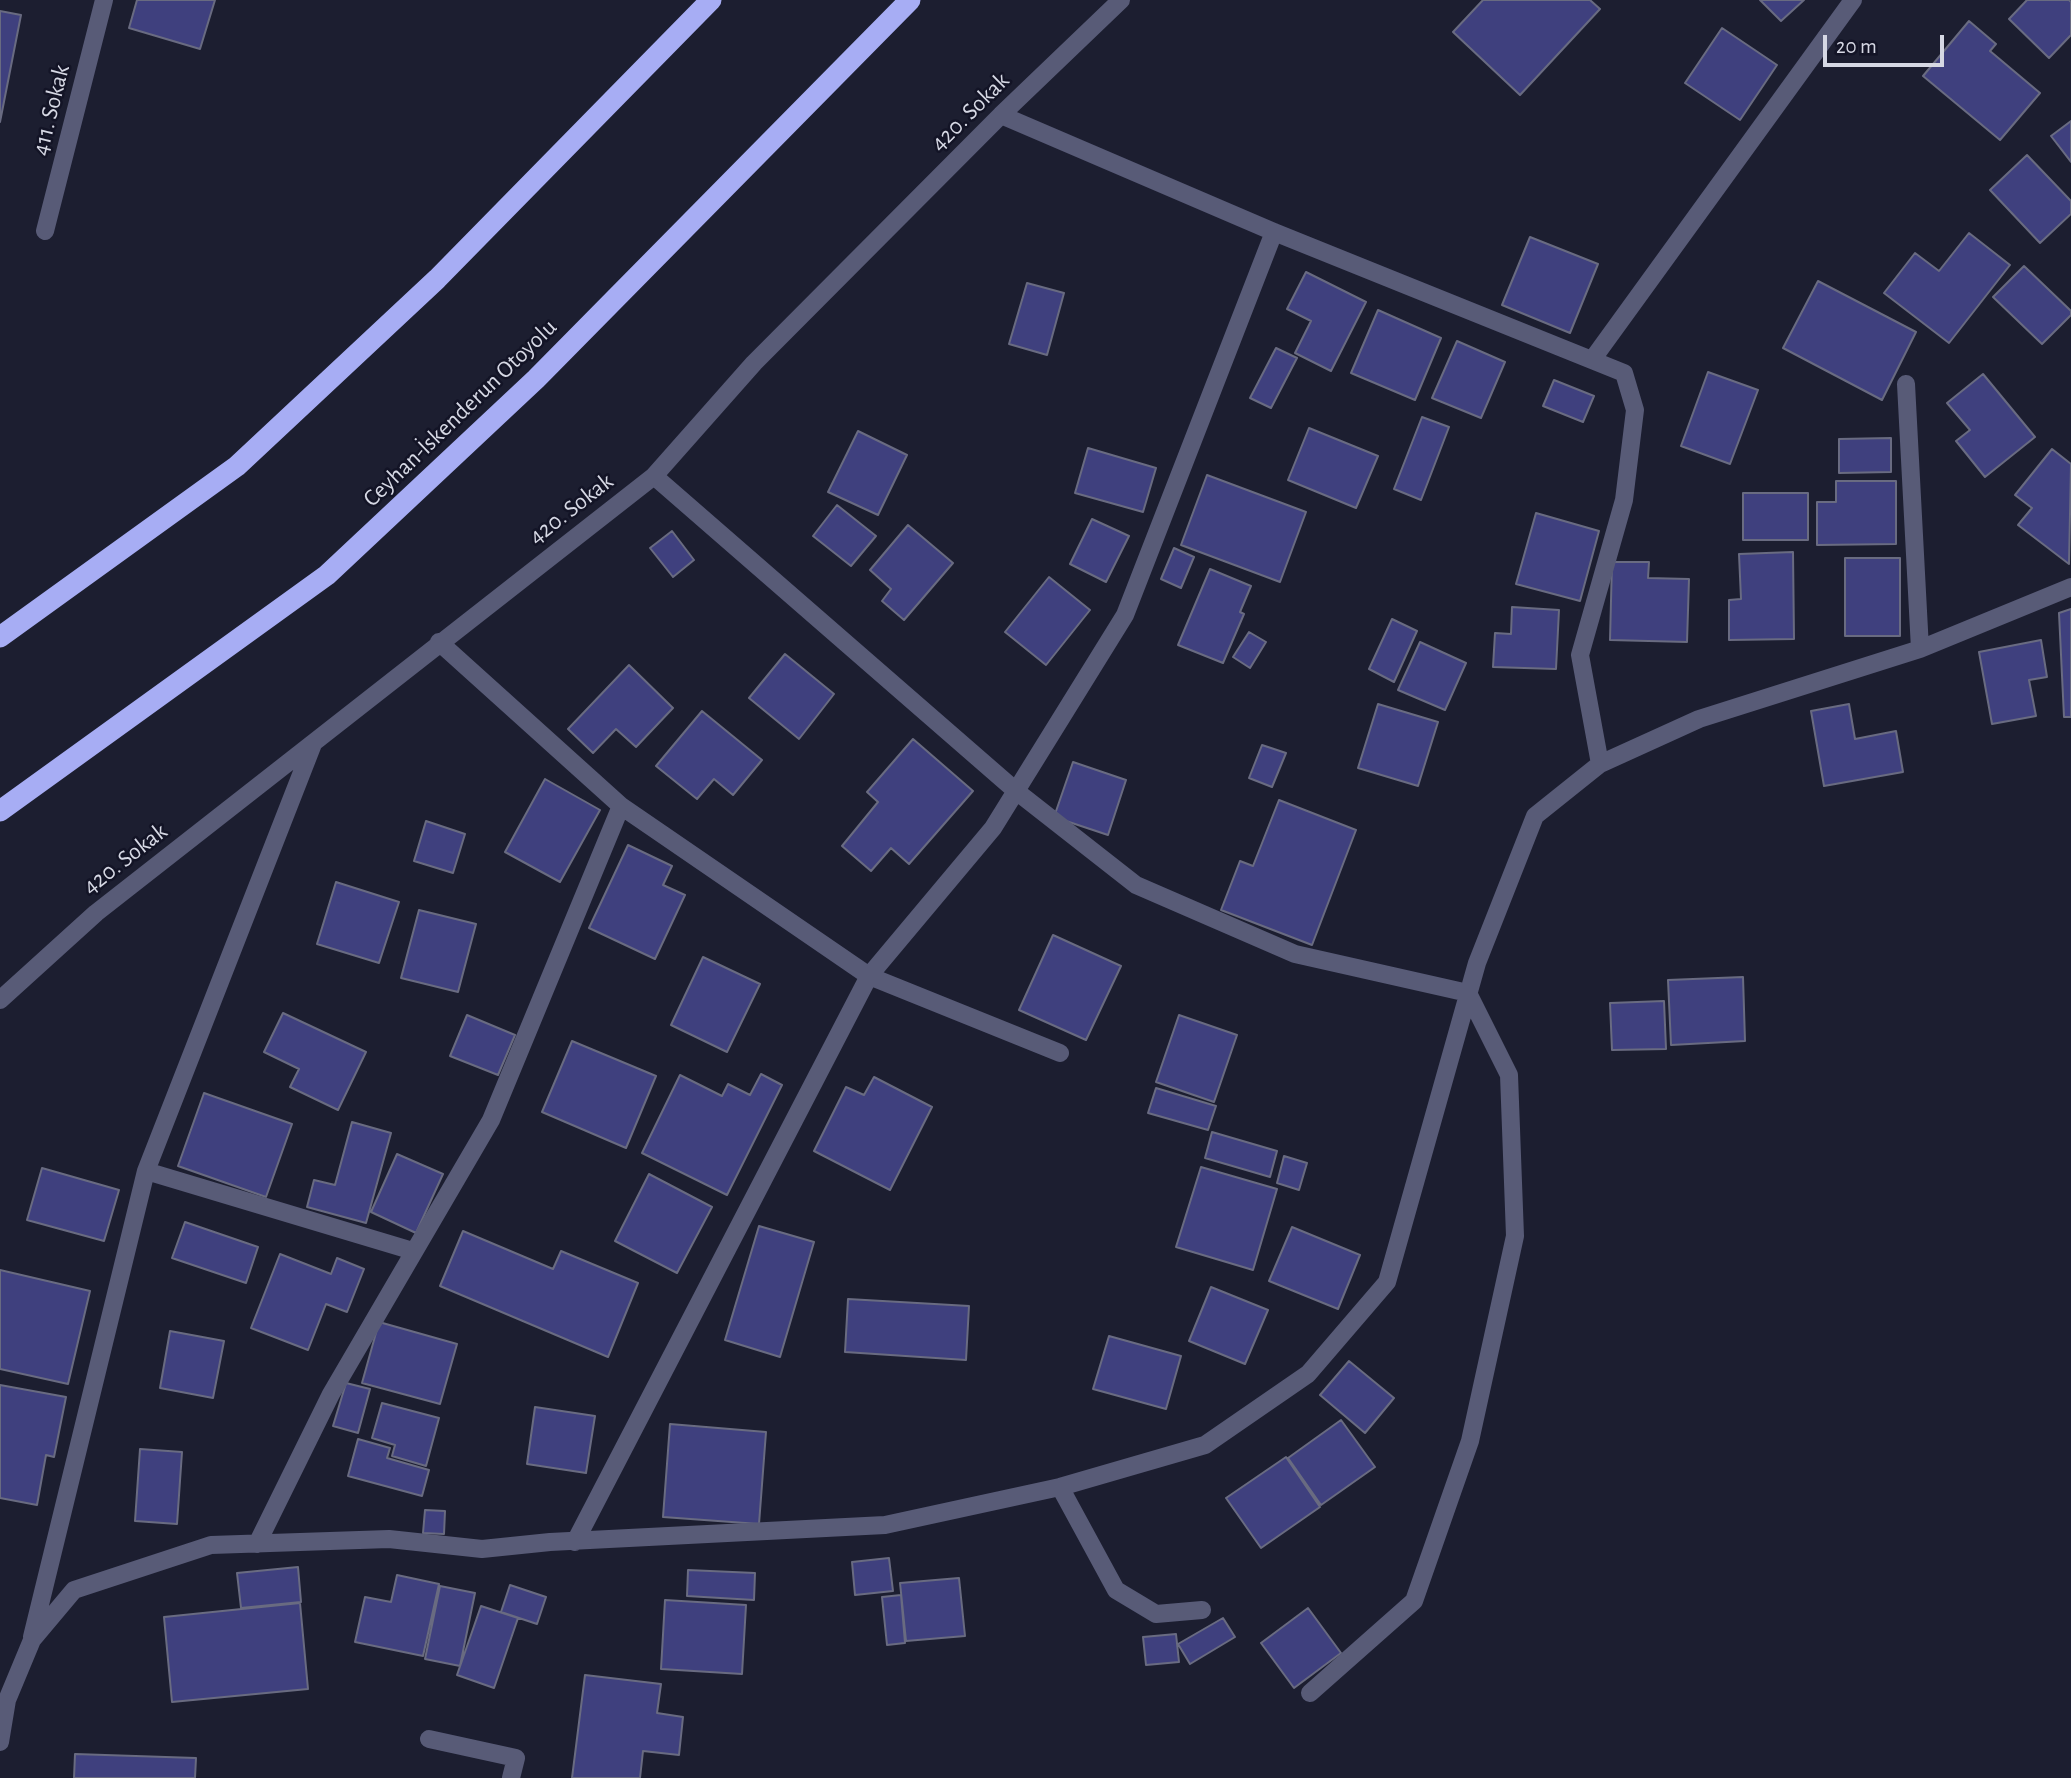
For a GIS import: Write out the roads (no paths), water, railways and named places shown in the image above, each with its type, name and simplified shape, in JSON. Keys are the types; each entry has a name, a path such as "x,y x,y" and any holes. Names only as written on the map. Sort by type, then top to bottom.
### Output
{"highway":[{"path":"0,637 237,466 436,279 711,0"},
{"name":"Ceyhan-İskenderun Otoyolu","path":"0,811 327,575 536,379 910,0"}],"street":[{"name":"411. Sokak","path":"45,231 104,0"},
{"name":"420. Sokak","path":"0,1000 96,913 654,476 754,363 1001,115 1121,0"},
{"path":"1592,360 1853,0"},
{"path":"1001,115 1274,232 1624,373 1635,410 1624,500 1580,655 1600,764"},
{"path":"575,1542 869,976 993,828 1125,615 1274,232"},
{"path":"1906,384 1920,649"},
{"path":"654,476 1016,791 1136,886 1295,954 1468,993"},
{"path":"32,1640 74,1590 211,1545 389,1539 482,1549 885,1525 1060,1487 1205,1445 1308,1374 1387,1282 1477,964 1535,816 1600,764 1699,719 1920,649 2071,587"},
{"path":"439,642 621,806 869,976 1060,1053"},
{"path":"0,1742 6,1700 32,1640 146,1171 313,743"},
{"path":"257,1544 331,1394 491,1120 621,806"},
{"path":"1310,1693 1414,1601 1470,1441 1515,1236 1509,1074 1468,993"},
{"path":"146,1171 413,1251"},
{"path":"1060,1487 1116,1590 1156,1614 1202,1610"},
{"path":"429,1740 516,1758 511,1778"}]}
